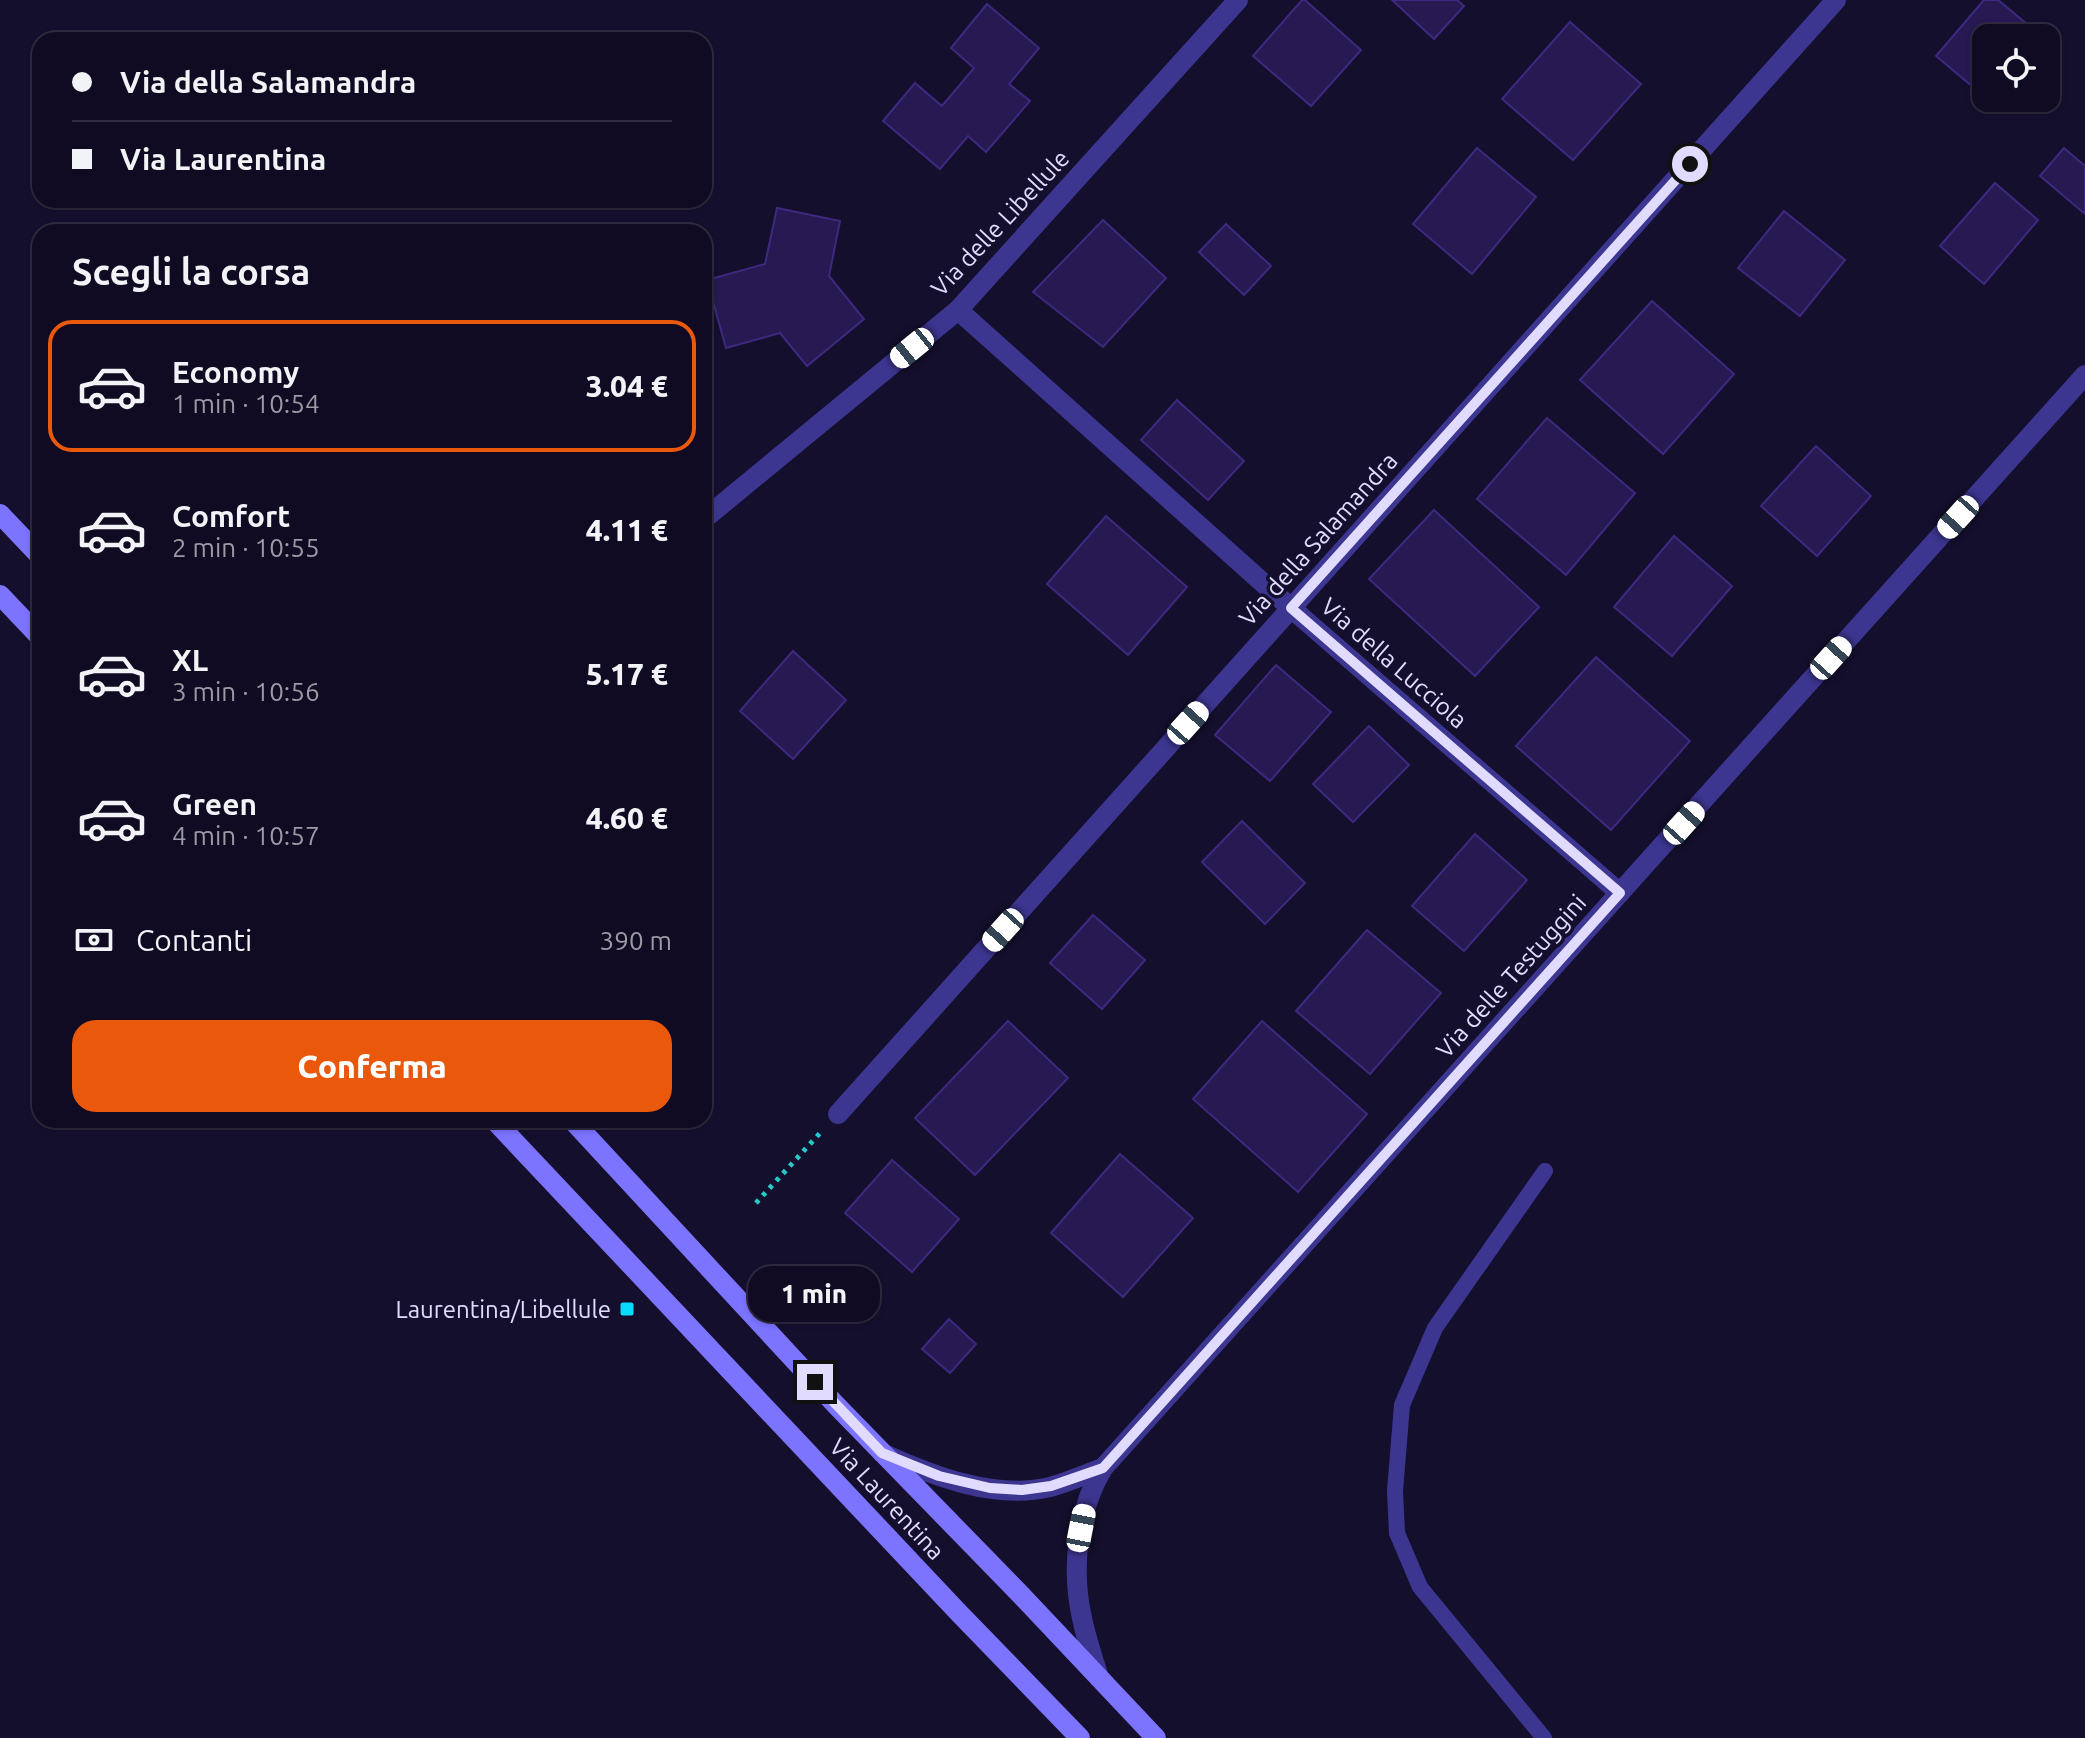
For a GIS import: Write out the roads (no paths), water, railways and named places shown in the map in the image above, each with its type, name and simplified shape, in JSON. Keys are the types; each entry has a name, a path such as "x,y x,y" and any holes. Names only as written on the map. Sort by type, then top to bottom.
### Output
{"main road":[{"path":"0,514 32,548"},
{"path":"0,595 32,629"},
{"name":"Via Laurentina","path":"502,1128 924,1577 1080,1738"},
{"name":"Via Laurentina","path":"579,1128 882,1453 1156,1738"}],"street":[{"name":"Via delle Libellule","path":"712,512 958,310 1238,0"},
{"name":"Via della Salamandra","path":"838,1114 1836,0"},
{"name":"Via della Lucciola","path":"958,310 1291,608 1620,893"},
{"name":"Via delle Testuggini","path":"1103,1468 2085,375"},
{"path":"882,1453 939,1476 1006,1489 1051,1486 1103,1468"},
{"path":"1099,1678 1082,1619 1077,1577 1085,1510 1103,1468"}],"lane":[{"path":"1544,1738 1420,1587 1397,1533 1395,1491 1402,1405 1435,1328 1545,1171"}],"place":[{"name":"Laurentina/Libellule","path":"627,1309"}]}
